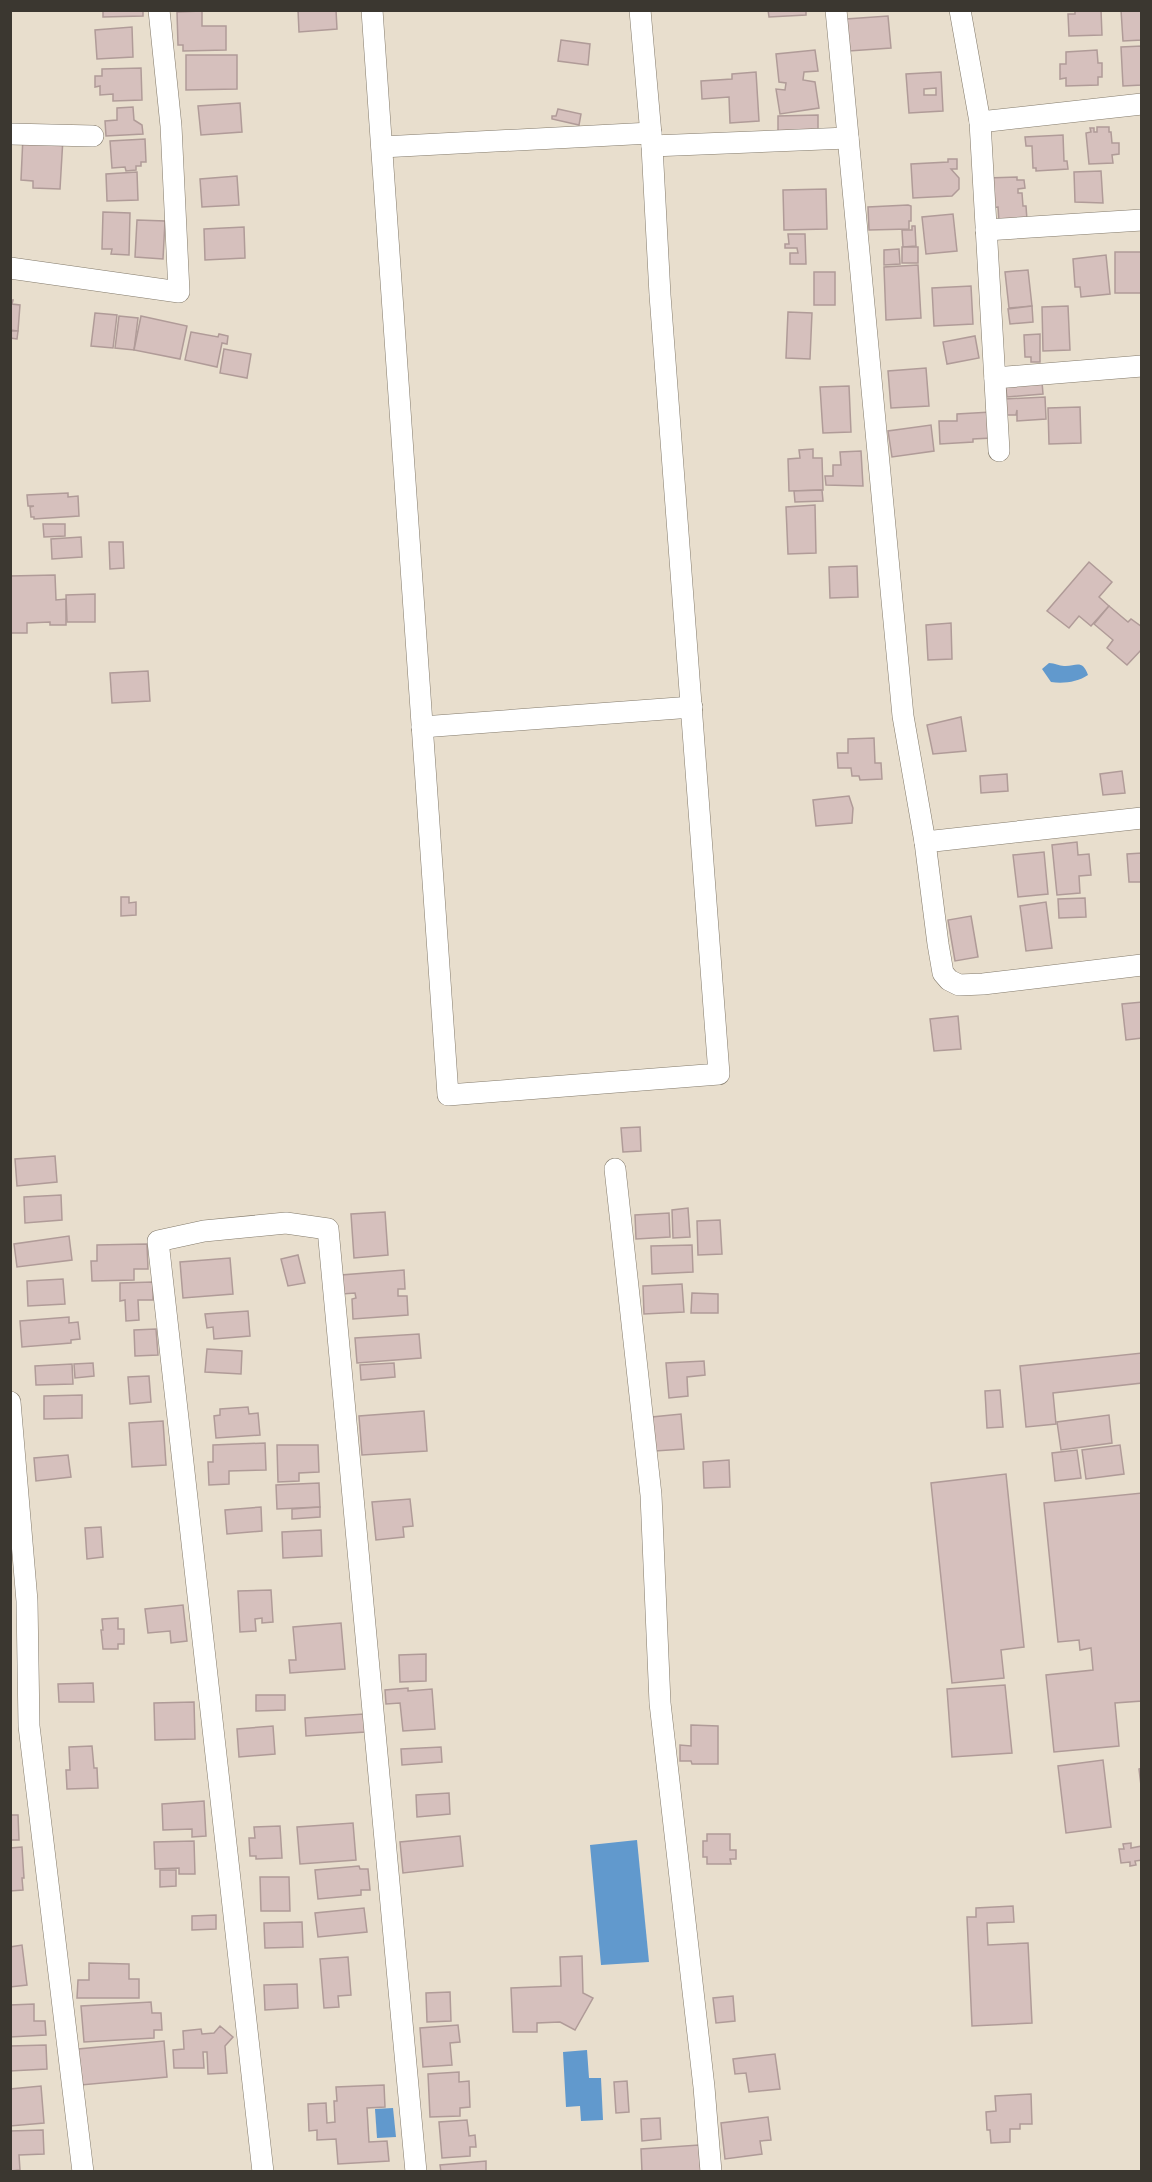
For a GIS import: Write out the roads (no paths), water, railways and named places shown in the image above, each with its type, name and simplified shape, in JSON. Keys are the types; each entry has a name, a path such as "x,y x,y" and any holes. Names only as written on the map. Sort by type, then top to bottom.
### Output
{"street":[{"path":"372,10 411,532 422,727 448,1095 718,1074 640,10"},
{"path":"836,10 903,716 925,842 943,973 960,985 1142,965"},
{"path":"960,10 980,122 999,451"},
{"path":"10,268 179,292 171,126 158,14"},
{"path":"980,122 1142,104"},
{"path":"10,134 93,135"},
{"path":"382,147 651,139 848,138"},
{"path":"986,230 1142,220"},
{"path":"995,378 1142,366"},
{"path":"422,727 692,707"},
{"path":"925,842 1142,818"},
{"path":"615,1168 651,1495 660,1703 704,2087 711,2172"},
{"path":"263,2172 158,1240 204,1232 286,1223 328,1229 416,2172"},
{"path":"10,1402 27,1601 29,1726 84,2172"}],"water":[{"path":"1049,663 1064,666 1078,664 1086,670 1088,675 1070,682 1051,682 1042,669"},
{"path":"637,1840 649,1962 601,1965 590,1845"},
{"path":"587,2050 589,2078 601,2078 603,2120 581,2121 580,2106 566,2107 563,2052"},
{"path":"393,2108 396,2137 377,2138 375,2109"}]}
